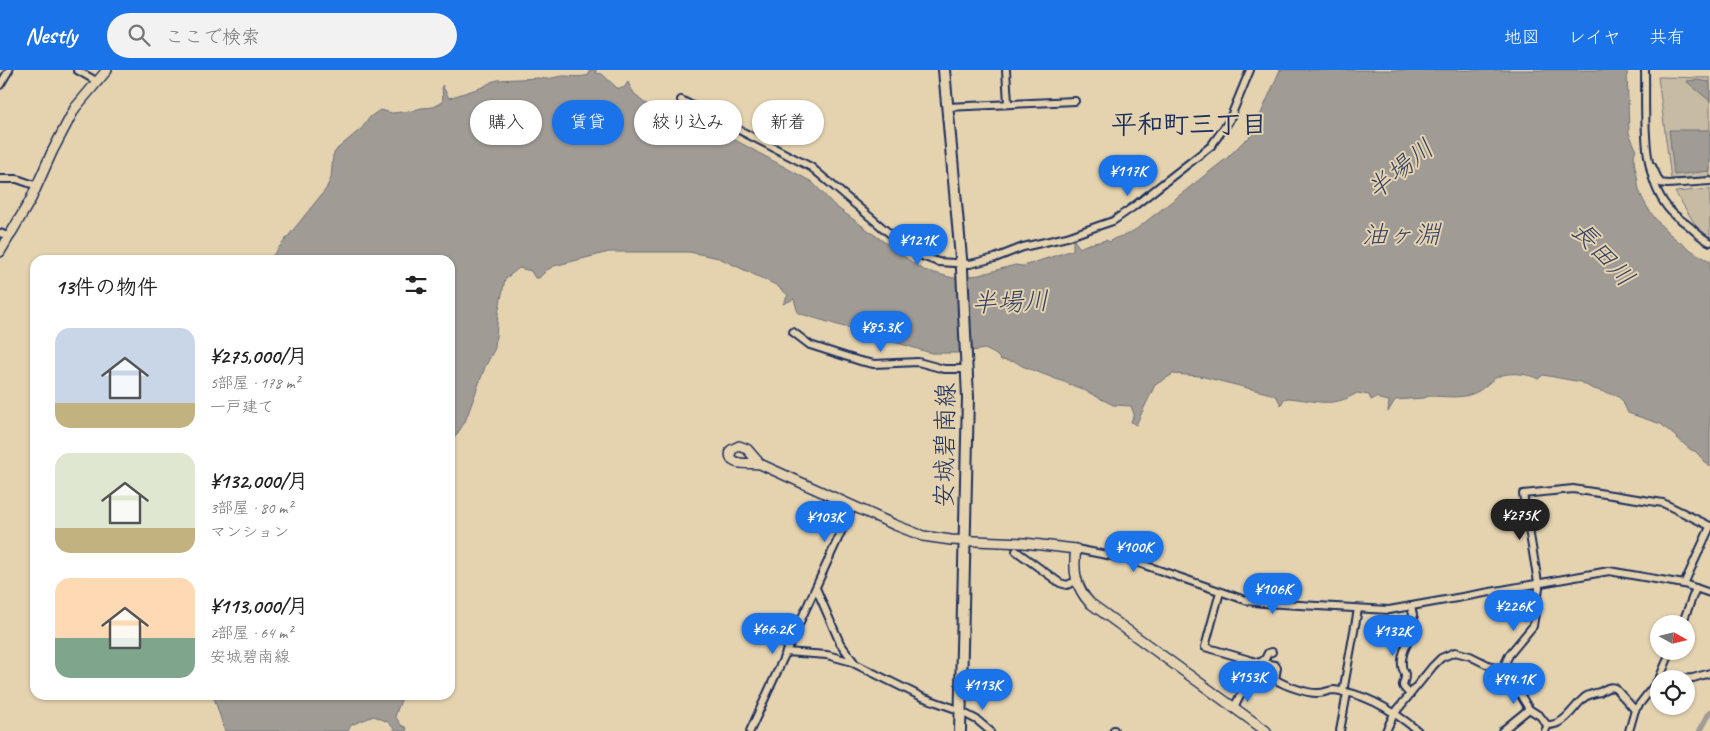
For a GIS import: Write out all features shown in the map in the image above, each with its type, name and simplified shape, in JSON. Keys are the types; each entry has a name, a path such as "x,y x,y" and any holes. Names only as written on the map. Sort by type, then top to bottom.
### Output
{"main road":[{"name":"安城碧南線","path":"944,70 961,266 967,369 968,430 960,731"}],"street":[{"path":"0,85 8,70"},
{"path":"77,70 98,82"},
{"path":"0,252 37,186 75,108 107,70"},
{"path":"1006,70 1008,103"},
{"path":"742,131 811,167 889,233 922,256 938,262 961,266 1067,237 1113,221 1211,146 1228,121 1250,70"},
{"path":"1646,70 1648,162 1652,179 1668,208 1700,237 1710,242"},
{"path":"947,107 1075,101"},
{"path":"1648,162 1652,165 1660,183 1710,181"},
{"path":"0,179 17,179 37,186"},
{"path":"0,233 10,236"},
{"path":"793,332 810,345 860,361 888,364 918,362 944,368 967,369"},
{"path":"760,464 916,534 936,539 1024,543 1076,549 1120,557 1256,603 1385,610 1609,571 1684,584 1710,593"},
{"path":"1504,673 1504,666 1509,655 1534,626 1539,584 1523,494 1572,489 1663,503 1710,527 1684,584"},
{"path":"750,731 853,506"},
{"path":"1076,549 1074,565 1076,580 1081,593 1090,604 1266,731"},
{"path":"1016,551 1060,583 1067,584 1076,580"},
{"path":"816,588 840,642 857,664"},
{"path":"1686,615 1696,588"},
{"path":"1220,592 1205,647 1256,662 1275,665 1277,668 1275,679 1313,693 1329,690 1359,695 1394,714 1418,731"},
{"path":"1410,694 1403,688 1402,684 1405,673 1402,666 1407,640 1415,624 1411,606"},
{"path":"1340,731 1358,609"},
{"path":"786,652 833,656 857,664 922,697 961,711 977,720 990,731"},
{"path":"1234,707 1244,689 1249,686 1257,664 1265,659 1268,653 1272,652"},
{"path":"1386,731 1394,714 1410,694 1441,658 1451,653 1466,654 1504,673 1514,684 1529,709 1540,716 1546,728 1561,722 1590,694 1611,687 1615,688 1636,710"},
{"path":"1695,677 1710,673"},
{"path":"1629,731 1636,710 1650,691"},
{"path":"1502,731 1529,709"}],"shaded area":[{"path":"1658,77 1710,78 1710,177 1671,179"},
{"path":"1710,189 1710,238 1700,232 1675,192"}],"water":[{"name":"油ヶ淵","path":"589,70 596,70 596,73 602,74 617,88 624,88 628,82 634,93 641,100 634,100 634,145 742,144 812,182 835,206 924,270 953,278 979,275 1015,265 1023,266 1073,250 1073,239 1080,248 1106,240 1110,242 1139,227 1227,158 1248,139 1252,134 1280,70 1627,70 1629,133 1636,149 1634,162 1641,195 1653,216 1670,234 1689,249 1710,261 1710,467 1695,451 1691,450 1661,424 1628,413 1622,400 1617,396 1591,388 1581,382 1543,375 1538,379 1522,374 1498,376 1481,390 1467,396 1429,396 1395,400 1388,412 1389,401 1377,397 1371,400 1369,395 1357,393 1348,398 1331,402 1288,398 1284,399 1281,405 1277,397 1271,394 1200,376 1173,374 1155,385 1136,425 1131,422 1134,414 1131,406 1113,405 1082,389 1016,362 1001,360 995,354 985,349 958,353 931,353 798,313 794,299 783,304 788,295 776,285 719,258 689,252 609,252 554,266 539,278 535,278 531,271 519,268 505,279 498,314 495,348 485,367 465,422 455,437 455,255 273,255 326,189 331,178 333,155 337,149 362,128 370,117 380,110 392,113 433,107 443,102 442,85 449,98 498,80 589,75"},
{"path":"1686,81 1710,82 1710,101"},
{"path":"1669,130 1710,130 1710,171 1674,175"},
{"path":"215,700 401,700 395,716 401,725 407,728 406,731 396,731 388,722 374,716 351,725 348,731 225,731"}],"waterway":[{"path":"1700,731 1710,712"}],"district":[{"name":"平和町三丁目","path":"1189,124"}],"water label":[{"name":"半場川","path":"1400,169"},
{"name":"長田川","path":"1603,254"},
{"name":"半場川","path":"1010,302"}]}
